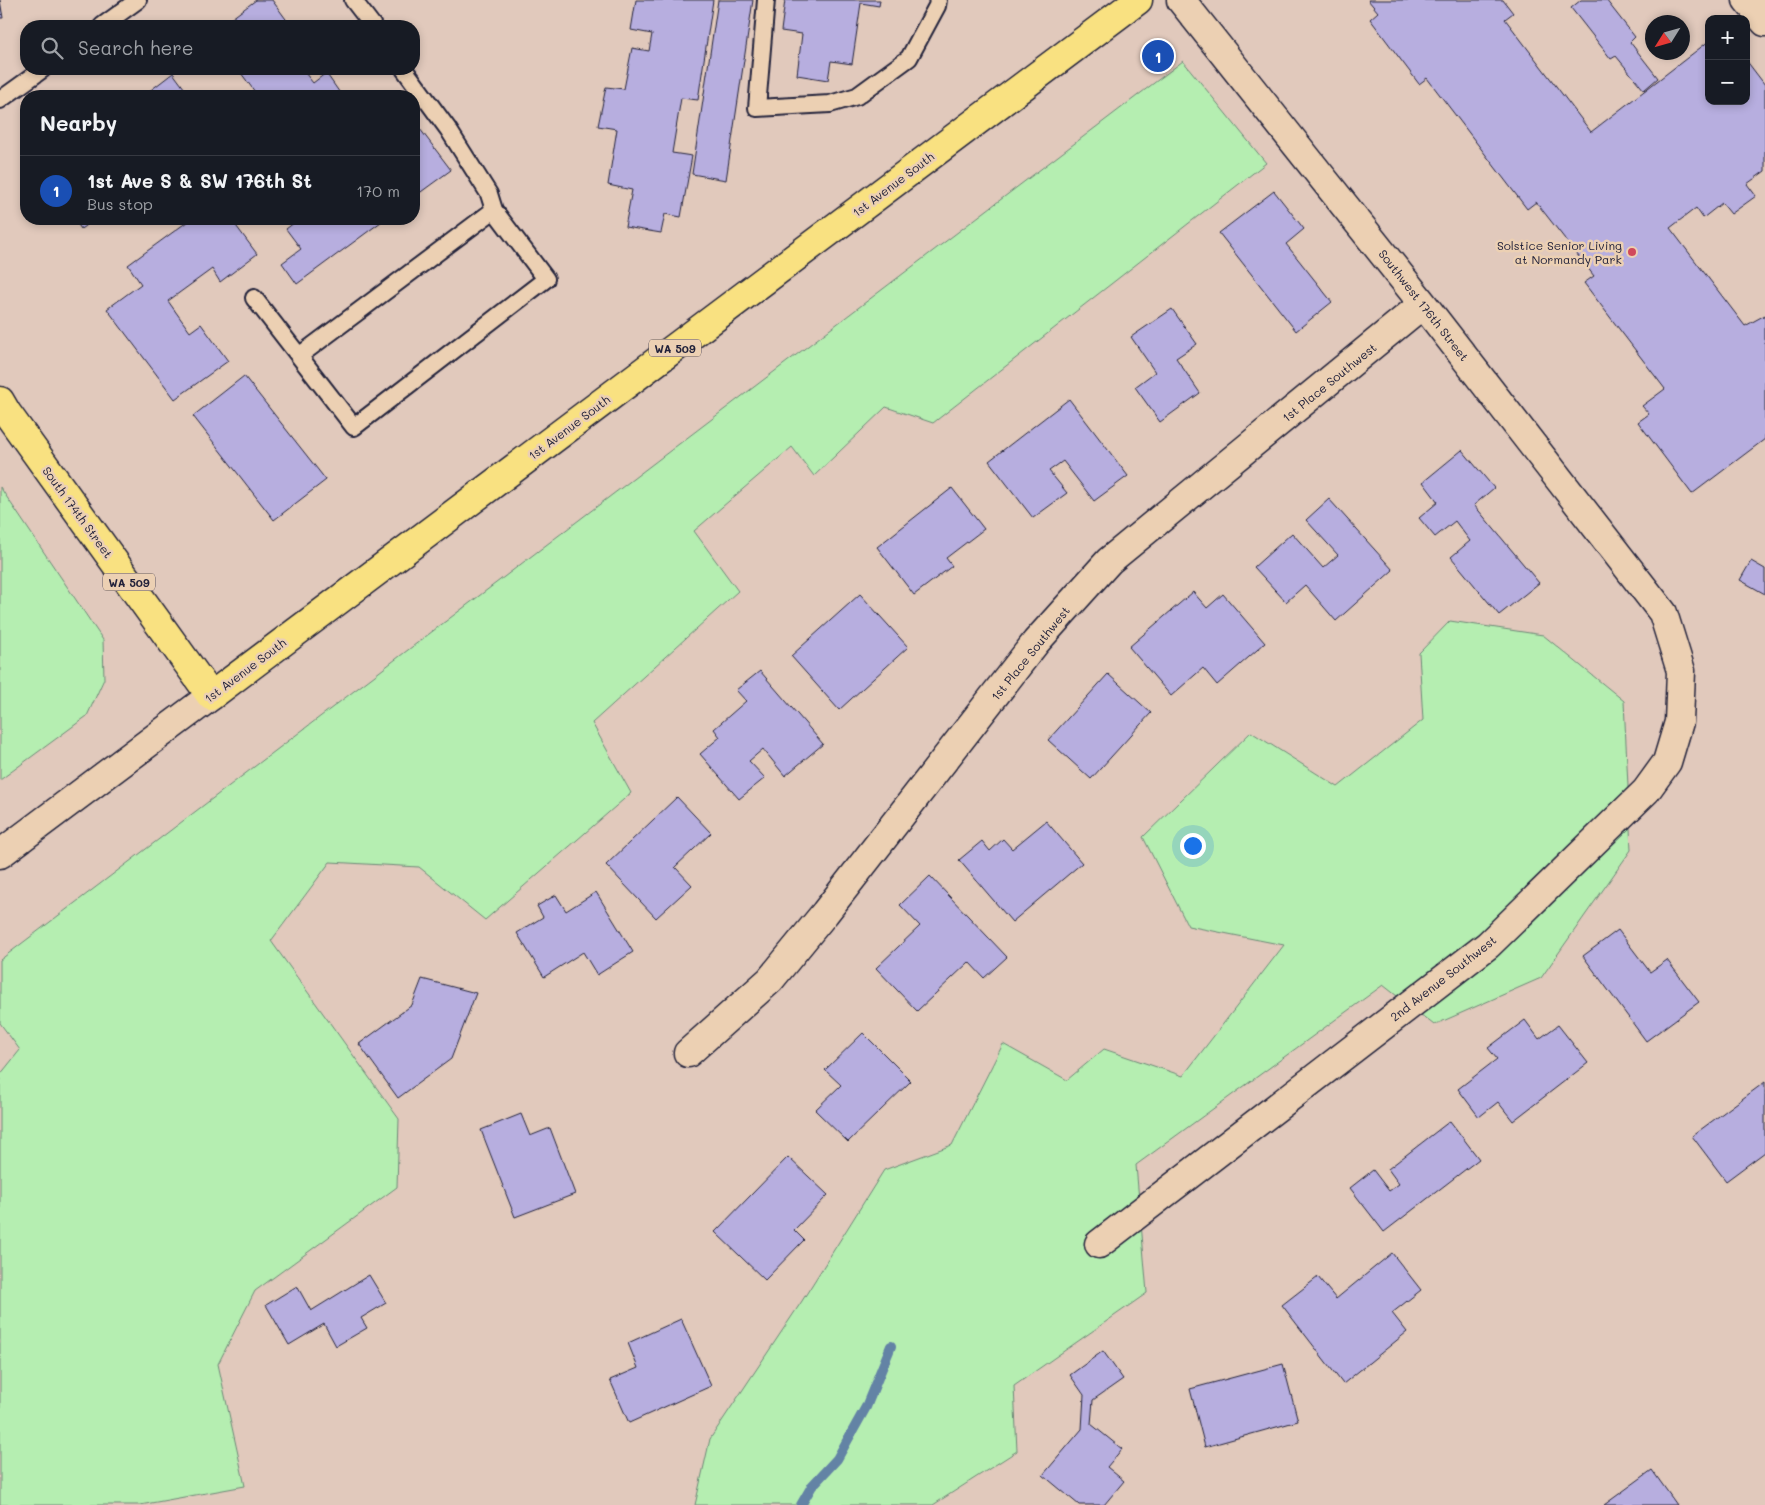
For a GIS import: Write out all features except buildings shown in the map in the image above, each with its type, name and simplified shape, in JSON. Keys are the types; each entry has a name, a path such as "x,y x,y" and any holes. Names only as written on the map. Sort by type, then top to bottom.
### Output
{"main road":[{"name":"1st Avenue South","path":"211,696 1138,0"},
{"name":"South 174th Street","path":"0,401 12,421 211,696"}],"street":[{"name":"Southwest 176th Street","path":"1181,0 1423,304 1664,613"},
{"path":"1747,0 1765,22"},
{"name":"1st Place Southwest","path":"688,1053 770,980 826,913 1036,642 1109,561 1423,304"},
{"name":"2nd Avenue Southwest","path":"1099,1244 1488,945 1646,791 1667,762 1679,722 1681,671 1664,613"},
{"name":"1st Avenue South","path":"0,854 211,696"}],"lane":[{"path":"110,20 138,0"},
{"path":"353,0 368,20"},
{"path":"766,0 757,108 830,104 857,96 909,58 937,6 938,0"},
{"path":"0,100 35,75"},
{"path":"408,75 419,90"},
{"path":"254,298 354,427 546,279 494,210 489,194 448,129 420,91"},
{"path":"299,356 494,210"}],"green space":[{"path":"1183,61 1266,163 933,423 886,407 814,476 792,447 694,531 738,591 592,723 631,793 485,920 419,867 330,862 271,941 399,1119 397,1187 255,1291 218,1364 245,1486 140,1505 0,1505 0,1075 20,1050 0,1023 0,960"},
{"path":"0,487 103,640 104,679 87,716 0,780"},
{"path":"1450,621 1543,635 1624,701 1631,850 1541,978 1434,1025 1383,985 1136,1165 1147,1293 1014,1386 1017,1451 933,1505 695,1505 710,1439 802,1301 884,1170 952,1145 1003,1044 1067,1080 1104,1049 1183,1076 1284,945 1188,926 1143,837 1251,732 1338,787 1423,720 1419,653"}],"waterway":[{"path":"801,1505 812,1486 837,1459 866,1407 891,1346"}],"place":[{"name":"1st Ave S & SW 176th St","path":"1158,56"},
{"name":"Solstice Senior Living at Normandy Park","path":"1632,252"}]}
